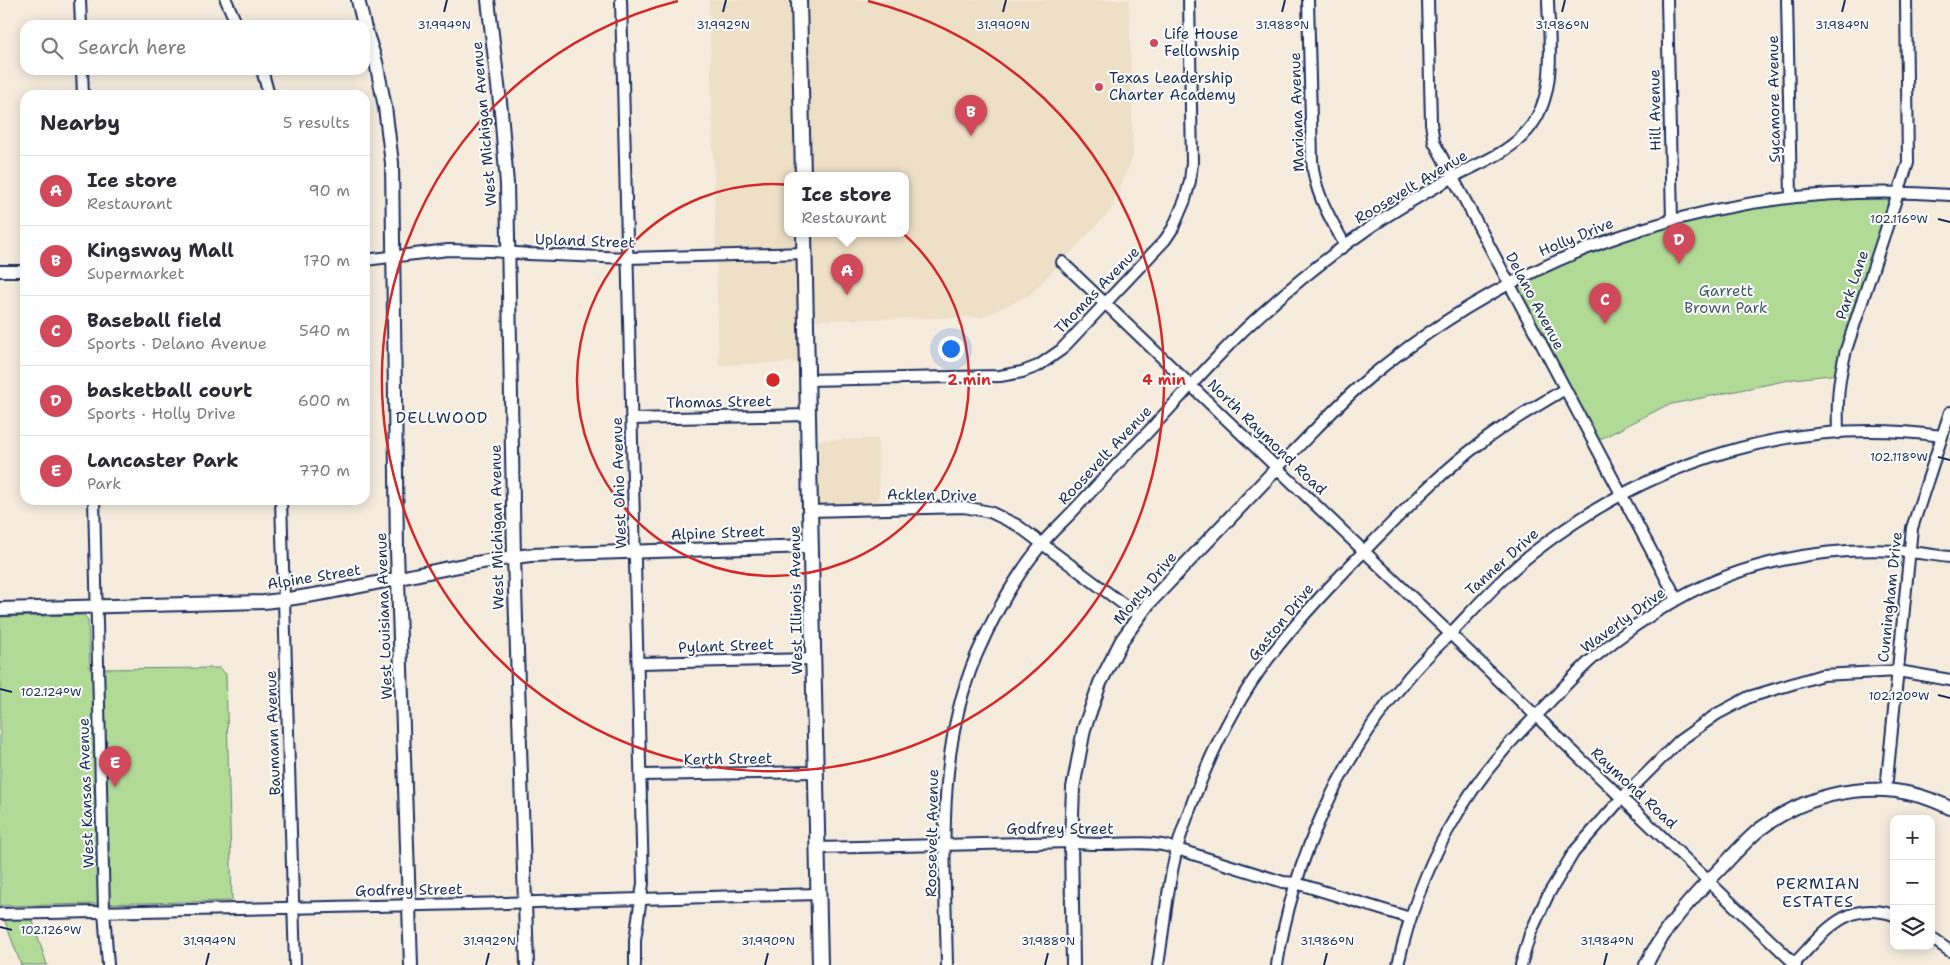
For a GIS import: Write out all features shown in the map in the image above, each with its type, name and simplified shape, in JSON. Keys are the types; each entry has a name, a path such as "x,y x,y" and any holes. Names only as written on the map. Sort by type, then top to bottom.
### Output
{"main road":[{"path":"798,0 803,172"},
{"name":"West Illinois Avenue","path":"804,237 820,965"}],"street":[{"path":"80,0 81,20"},
{"path":"226,0 235,20"},
{"name":"West Louisiana Avenue","path":"358,0 363,20"},
{"name":"West Michigan Avenue","path":"488,0 506,159 509,224 514,557 528,965"},
{"name":"West Ohio Avenue","path":"620,0 644,883 635,940 635,965"},
{"name":"Thomas Avenue","path":"807,380 1000,376 1038,366 1057,353 1167,238 1179,216 1188,191 1192,163 1188,0"},
{"name":"Mariana Avenue","path":"1308,0 1312,164 1318,193 1345,245"},
{"name":"Delano Avenue","path":"1428,0 1431,129 1434,142 1676,599"},
{"name":"Roosevelt Avenue","path":"947,965 944,845 945,794 949,755 967,680 1003,602 1042,544 1233,342 1272,304 1326,259 1386,217 1509,148 1523,136 1536,118 1546,94 1549,80 1548,0"},
{"name":"Hill Avenue","path":"1667,0 1672,220"},
{"name":"Sycamore Avenue","path":"1787,0 1791,197"},
{"name":"Park Lane","path":"1838,432 1838,379 1899,193 1909,156 1906,0"},
{"name":"West Louisiana Avenue","path":"370,42 376,62 387,118 392,163 398,550 411,965"},
{"path":"82,75 83,90"},
{"path":"264,75 268,90"},
{"name":"Holly Drive","path":"1278,467 1326,417 1385,365 1459,312 1509,283 1589,247 1630,232 1714,209 1791,197 1850,193 1950,195"},
{"name":"Upland Street","path":"370,259 448,250 628,258 805,253"},
{"name":"North Raymond Road","path":"1062,262 1278,467 1363,552 1450,633"},
{"path":"0,271 20,271"},
{"name":"Gaston Drive","path":"1158,965 1177,849 1194,798 1214,752 1255,678 1268,659 1306,613 1363,552 1442,474 1483,441 1565,389"},
{"name":"Cunningham Drive","path":"1886,790 1913,522 1950,412"},
{"name":"Thomas Street","path":"632,419 808,415"},
{"name":"Tanner Drive","path":"1277,965 1296,883 1325,807 1360,744 1377,718 1408,678 1494,586 1533,552 1571,524 1621,494 1673,470 1717,454 1780,439 1838,432 1910,432 1942,436"},
{"name":"Monty Drive","path":"1073,965 1072,788 1085,723 1105,672 1122,640 1159,592 1278,467"},
{"name":"West Kansas Avenue","path":"94,505 104,911 108,965"},
{"name":"Baumann Avenue","path":"282,505 295,965"},
{"name":"Acklen Drive","path":"810,511 964,507 990,512 1013,522 1139,616"},
{"name":"Alpine Street","path":"0,609 232,604 284,600 531,555 811,546"},
{"name":"Waverly Drive","path":"1398,965 1410,918 1430,864 1461,806 1495,760 1556,694 1591,661 1629,630 1676,599 1708,584 1743,572 1801,557 1860,551 1909,552 1950,557"},
{"name":"Raymond Road","path":"1450,633 1795,964"},
{"name":"Pylant Street","path":"639,663 813,659"},
{"path":"1521,965 1530,934 1548,895 1574,852 1622,798 1679,742 1717,714 1749,697 1822,676 1898,671 1950,680"},
{"name":"Kerth Street","path":"642,775 816,772"},
{"path":"1646,965 1670,924 1708,881 1758,830 1784,813 1815,799 1852,790 1886,790 1922,797 1950,808"},
{"name":"Godfrey Street","path":"817,848 1071,842 1084,844 1146,843 1177,849 1283,882 1296,883 1410,918"},
{"name":"Godfrey Street","path":"0,914 818,894"},
{"path":"1795,964 1834,923 1847,916 1868,911 1890,914"},
{"path":"1935,941 1950,951"}],"shaded area":[{"path":"709,0 1129,0 1133,156 1110,211 1030,295 983,317 809,320 809,362 720,365"},
{"path":"878,439 879,509 812,511 811,440"}],"green space":[{"name":"Garrett Brown Park","path":"1898,193 1839,374 1794,379 1667,405 1595,442 1509,283 1535,270 1709,210"},
{"path":"84,615 88,620 90,669 219,668 226,674 232,901 0,906 0,617"},
{"path":"3,916 32,918 47,965 21,965"}],"place":[{"name":"Life House Fellowship","path":"1154,43"},
{"name":"Texas Leadership Charter Academy","path":"1099,87"},
{"name":"Kingsway Mall","path":"971,136"},
{"name":"basketball court","path":"1679,264"},
{"name":"Ice store","path":"847,295"},
{"name":"Baseball field","path":"1605,324"},
{"name":"Lancaster Park","path":"115,787"}],"district":[{"name":"DELLWOOD","path":"442,417"},
{"name":"PERMIAN ESTATES","path":"1818,892"}]}
